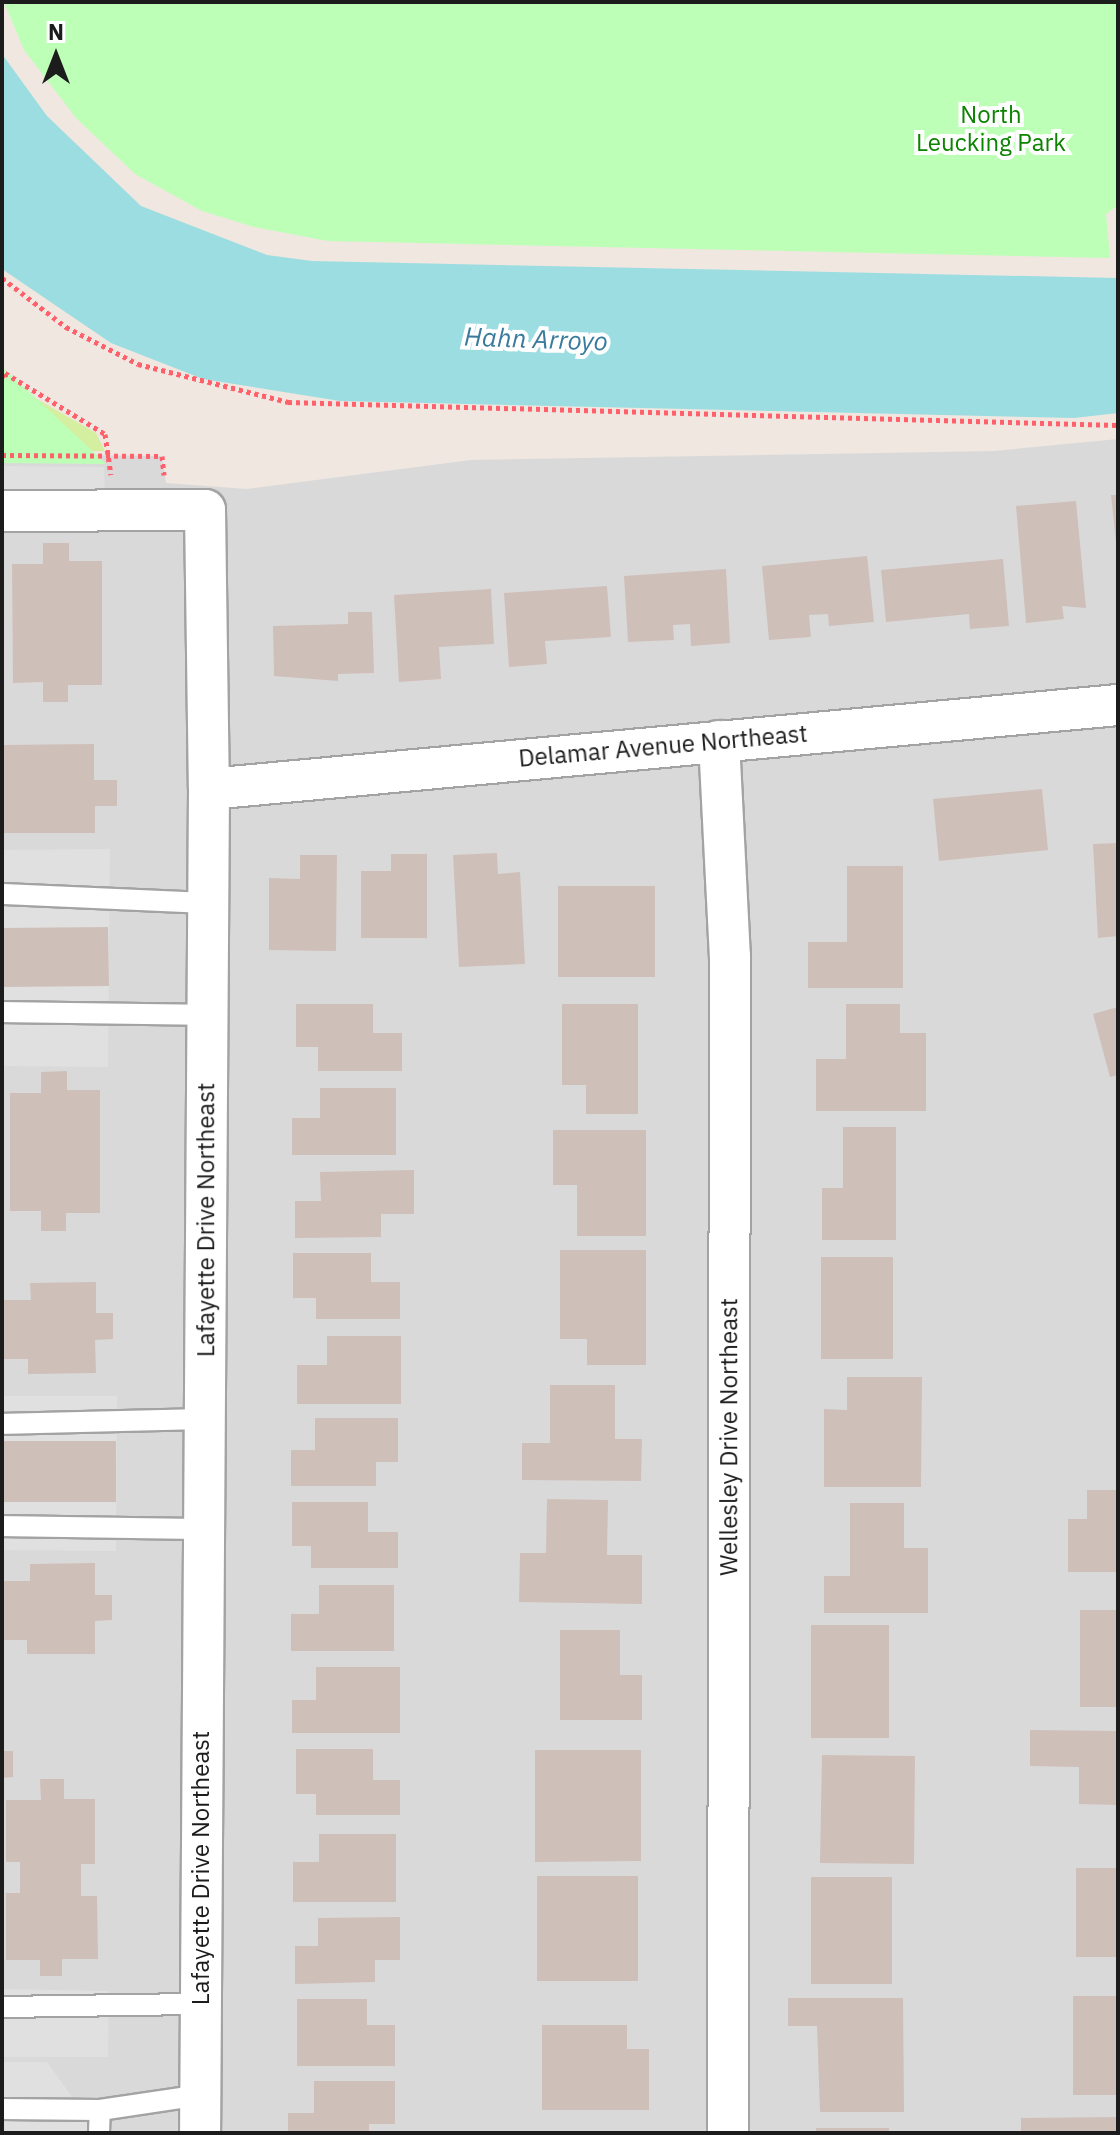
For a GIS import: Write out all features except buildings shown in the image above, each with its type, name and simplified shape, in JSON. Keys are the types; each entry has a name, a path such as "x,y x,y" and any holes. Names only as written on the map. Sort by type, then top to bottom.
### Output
{"street":[{"name":"Lafayette Drive Northeast","path":"2,511 205,510 209,789 200,2114"},
{"name":"Delamar Avenue Northeast","path":"209,789 1118,705"},
{"name":"Wellesley Drive Northeast","path":"719,741 730,956 728,2133"}],"lane":[{"path":"2,894 208,903"},
{"path":"2,1012 207,1015"},
{"path":"2,1424 204,1419"},
{"path":"2,1526 204,1529"},
{"path":"2,2007 200,2004"},
{"path":"2,2109 200,2114"},
{"path":"99,2133 100,2110"}],"path":[{"path":"2,278 66,327 138,364 288,402 1118,425"},
{"path":"2,377 5,373 105,434 113,489"},
{"path":"2,455 162,456 166,483"}],"shaded area":[{"path":"1118,439 1118,2133 2,2133 2,454 162,456 166,483 247,489 471,460 994,451"},
{"path":"2,466 104,467 106,530 2,530"},
{"path":"110,849 108,1067 2,1066 2,850"},
{"path":"2,1396 117,1396 116,1551 2,1550"},
{"path":"2,1989 109,1991 108,2057 2,2057"},
{"path":"2,2062 47,2062 98,2133 2,2133"}],"green space":[{"name":"North Leucking Park","path":"4,2 1118,2 1118,205 1106,214 1110,258 328,241 254,227 202,211 135,174 76,118 24,50"},
{"path":"2,367 37,399 106,464 2,463"},
{"path":"37,399 96,433 105,451 20,451"}],"water":[{"name":"Hahn Arroyo","path":"2,54 47,116 141,206 267,255 312,261 1118,278 1118,413 1074,418 340,401 203,379 111,343 2,269"}]}
